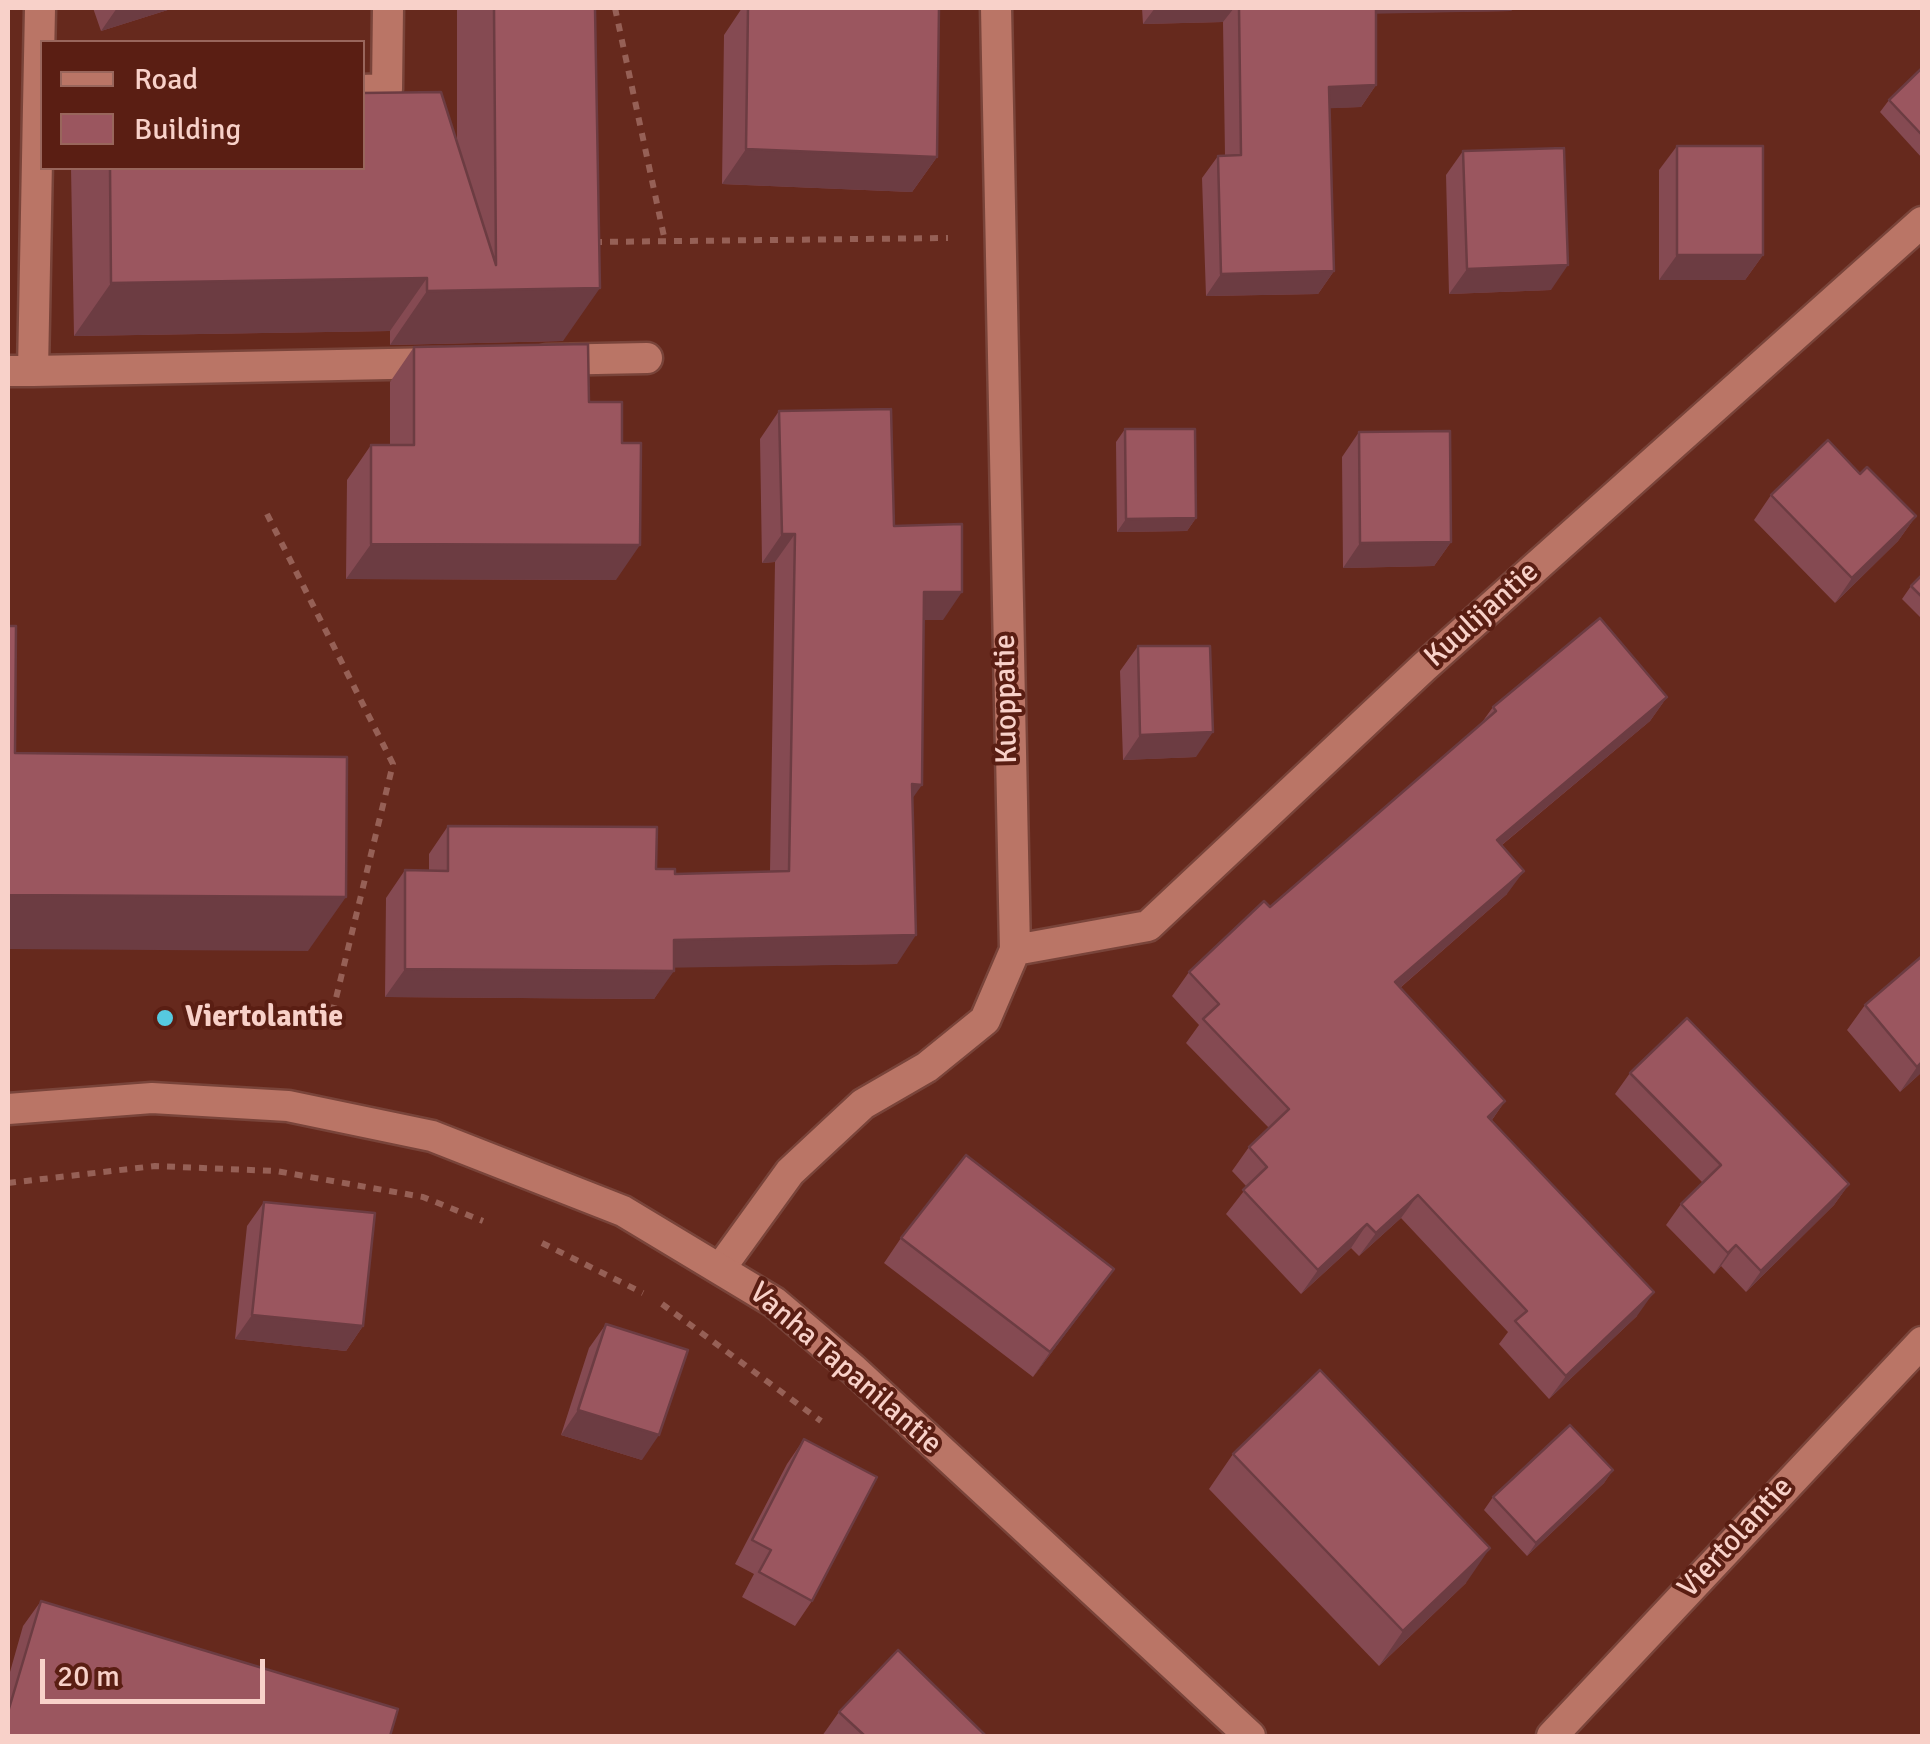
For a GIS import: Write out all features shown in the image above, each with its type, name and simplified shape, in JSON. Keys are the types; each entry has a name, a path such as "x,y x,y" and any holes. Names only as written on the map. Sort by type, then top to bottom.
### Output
{"street":[{"path":"365,90 387,88 388,8"},
{"name":"Kuoppatie","path":"722,1266 790,1172 864,1104 926,1066 985,1020 1015,950 996,8"},
{"path":"40,10 40,107 20,372 473,362"},
{"name":"Kuulijantie","path":"1015,950 1148,926 1424,667 1922,222"},
{"path":"512,362 647,358"},
{"name":"Vanha Tapanilantie","path":"8,1108 152,1098 288,1106 432,1136 623,1211 722,1266 774,1302 854,1370 1250,1736"},
{"name":"Viertolantie","path":"1552,1736 1922,1342"}],"path":[{"path":"615,8 665,241"},
{"path":"593,222 594,262"},
{"path":"594,242 1000,237"},
{"path":"267,514 393,764 328,1032"},
{"path":"8,1183 154,1166 276,1171 423,1197 494,1225"},
{"path":"528,1238 654,1298 830,1428"}],"building":[{"path":"494,8 595,8 600,288 427,291 427,278 111,283 110,170 365,170 365,93 441,92 496,265"},
{"path":"748,8 939,8 937,157 746,149"},
{"path":"1239,8 1376,8 1376,85 1329,87 1334,271 1221,274 1218,156 1241,155"},
{"path":"1922,68 1922,135 1889,100"},
{"path":"1677,146 1763,146 1763,255 1677,255"},
{"path":"1564,148 1568,265 1467,269 1463,151"},
{"path":"588,344 589,402 622,402 622,443 641,443 640,545 371,544 371,445 414,445 414,347"},
{"path":"891,409 894,526 962,524 962,592 924,592 922,785 912,784 916,935 674,940 674,971 405,969 405,870 448,871 448,826 657,827 656,869 675,869 675,874 789,871 795,534 782,534 779,411"},
{"path":"1125,429 1195,429 1196,518 1126,519"},
{"path":"1450,431 1451,542 1360,543 1359,432"},
{"path":"1828,440 1860,474 1867,467 1916,516 1852,578 1771,495"},
{"path":"1922,575 1922,597 1911,586"},
{"path":"1600,618 1667,697 1497,840 1524,871 1395,982 1505,1101 1488,1117 1654,1292 1566,1376 1515,1321 1527,1311 1418,1195 1376,1233 1367,1224 1318,1270 1243,1190 1267,1167 1249,1147 1289,1109 1203,1019 1219,1004 1189,972 1264,901 1270,907 1496,711 1493,707"},
{"path":"8,626 16,626 15,753 347,757 346,897 8,895"},
{"path":"1138,646 1210,646 1213,732 1140,735"},
{"path":"1922,956 1922,1062 1917,1067 1865,1005"},
{"path":"1687,1018 1849,1184 1761,1271 1736,1245 1728,1253 1681,1204 1721,1165 1630,1073"},
{"path":"966,1155 1114,1269 1050,1352 901,1238"},
{"path":"264,1202 375,1213 363,1326 252,1315"},
{"path":"606,1324 688,1350 659,1435 578,1410"},
{"path":"1320,1370 1490,1548 1403,1631 1233,1454"},
{"path":"1570,1425 1613,1470 1536,1543 1493,1497"},
{"path":"804,1439 877,1477 812,1601 759,1572 771,1550 752,1540"},
{"path":"41,1601 398,1709 390,1736 8,1736 8,1712"},
{"path":"898,1650 985,1735 865,1736 839,1712"}],"place":[{"name":"Viertolantie","path":"165,1018"}]}
